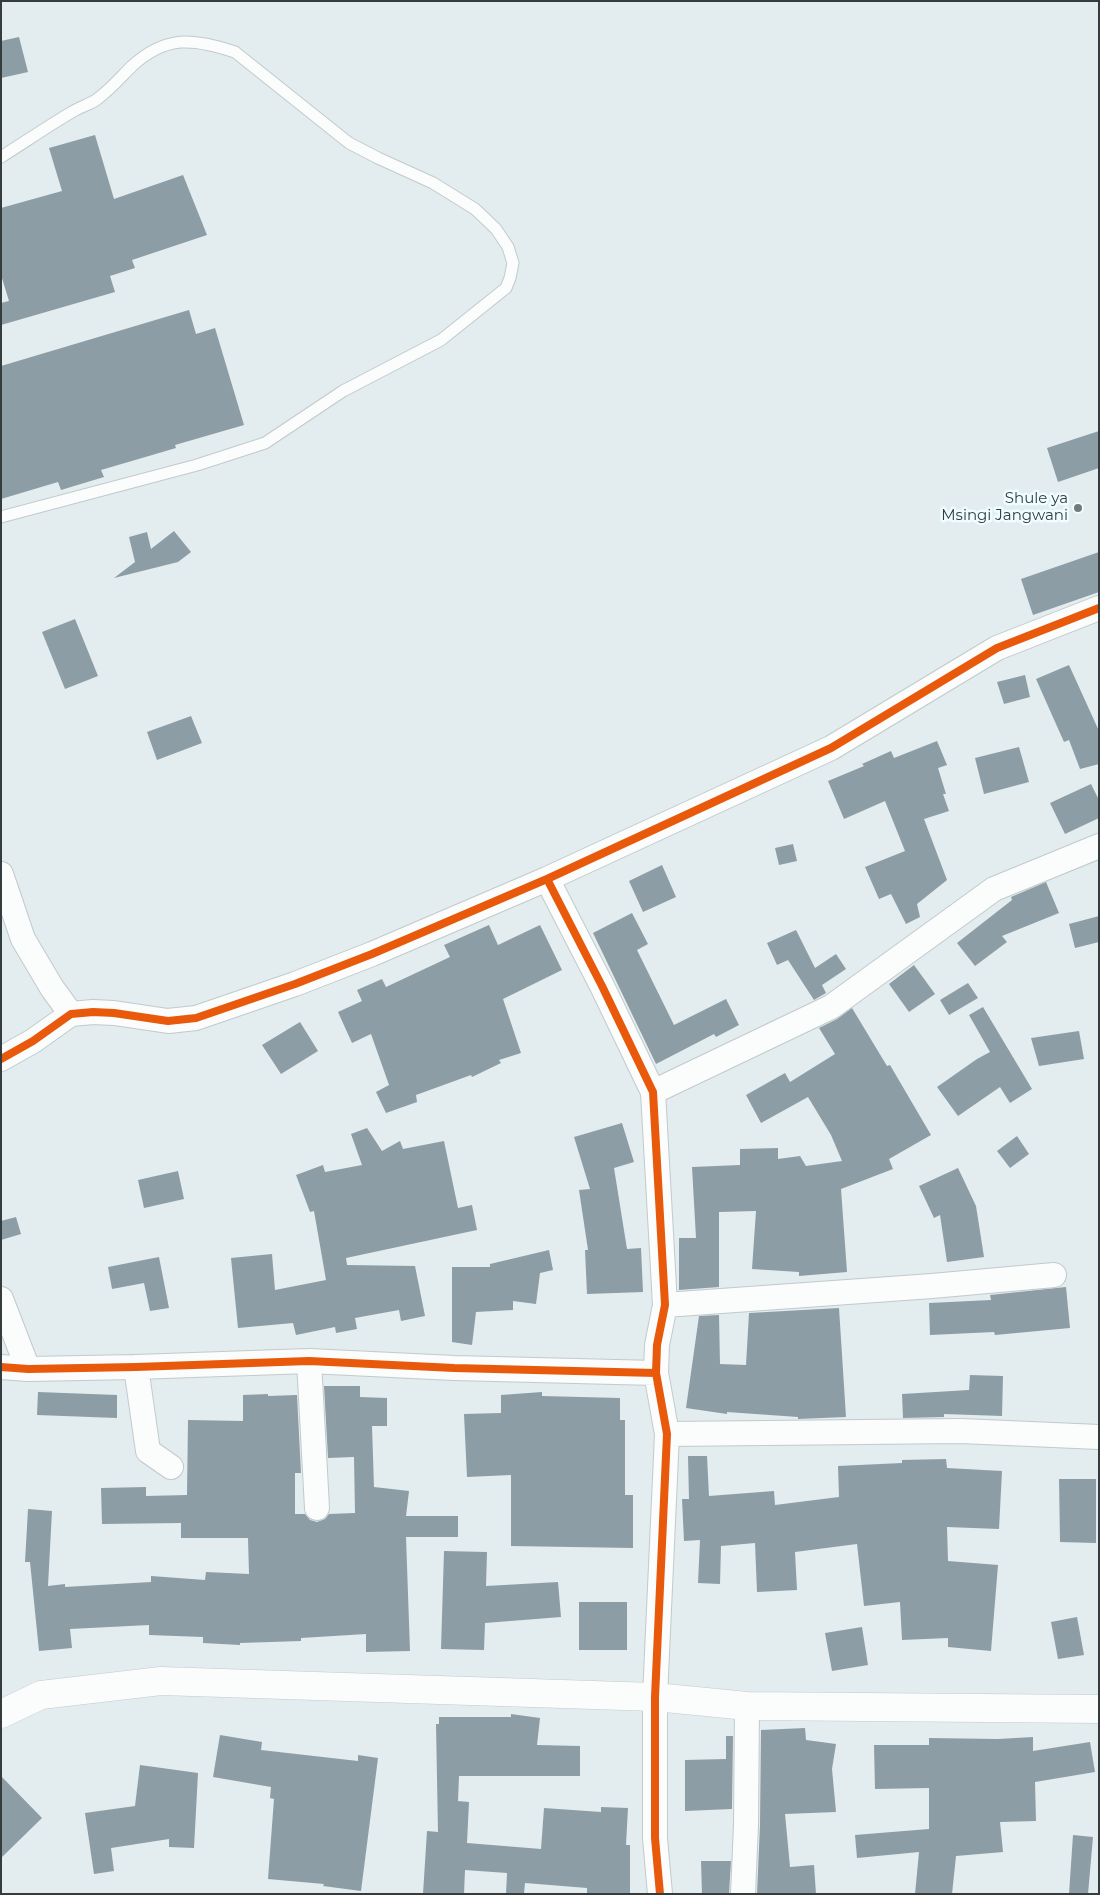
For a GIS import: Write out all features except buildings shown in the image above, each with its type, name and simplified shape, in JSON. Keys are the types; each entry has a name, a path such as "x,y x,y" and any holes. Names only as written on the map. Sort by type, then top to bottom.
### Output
{"main road":[{"path":"1,1714 41,1695 161,1682 655,1697 748,1706 1099,1709"}],"street":[{"path":"1,1059 33,1041 71,1014 114,1013 168,1021 196,1018 295,984 372,954 547,879 831,748 997,648 1099,608"},
{"path":"653,1092 831,1007 994,889 1099,846"},
{"path":"1,874 23,939 52,988 71,1014"},
{"path":"547,879 602,986 653,1092 665,1305 656,1345 656,1374 667,1434 655,1697 655,1838 660,1894"},
{"path":"665,1305 932,1286 1054,1275"},
{"path":"1,1298 28,1369"},
{"path":"1,1367 28,1369 136,1367 309,1361 454,1368 656,1374"},
{"path":"309,1361 317,1508"},
{"path":"136,1367 148,1451 171,1467"},
{"path":"667,1434 961,1431 1099,1437"},
{"path":"743,1894 748,1706"}],"lane":[{"path":"1,157 73,111 93,102 109,91 132,66 158,47 169,43 182,42 220,47 235,52 349,143 433,183 475,209 496,229 508,247 514,263 510,278 503,291 441,340 343,391 265,443 188,467 1,517"}],"cycle path":[{"path":"1,1059 33,1041 71,1014 114,1013 168,1021 196,1018 295,984 372,954 547,879 831,748 997,648 1099,608"},
{"path":"547,879 602,986 653,1092 665,1305 657,1345 656,1373 667,1434 655,1697 655,1838 660,1894"},
{"path":"1,1367 28,1369 136,1367 309,1361 454,1368 656,1373"}],"place":[{"name":"Shule ya Msingi Jangwani","path":"1078,508"}]}
